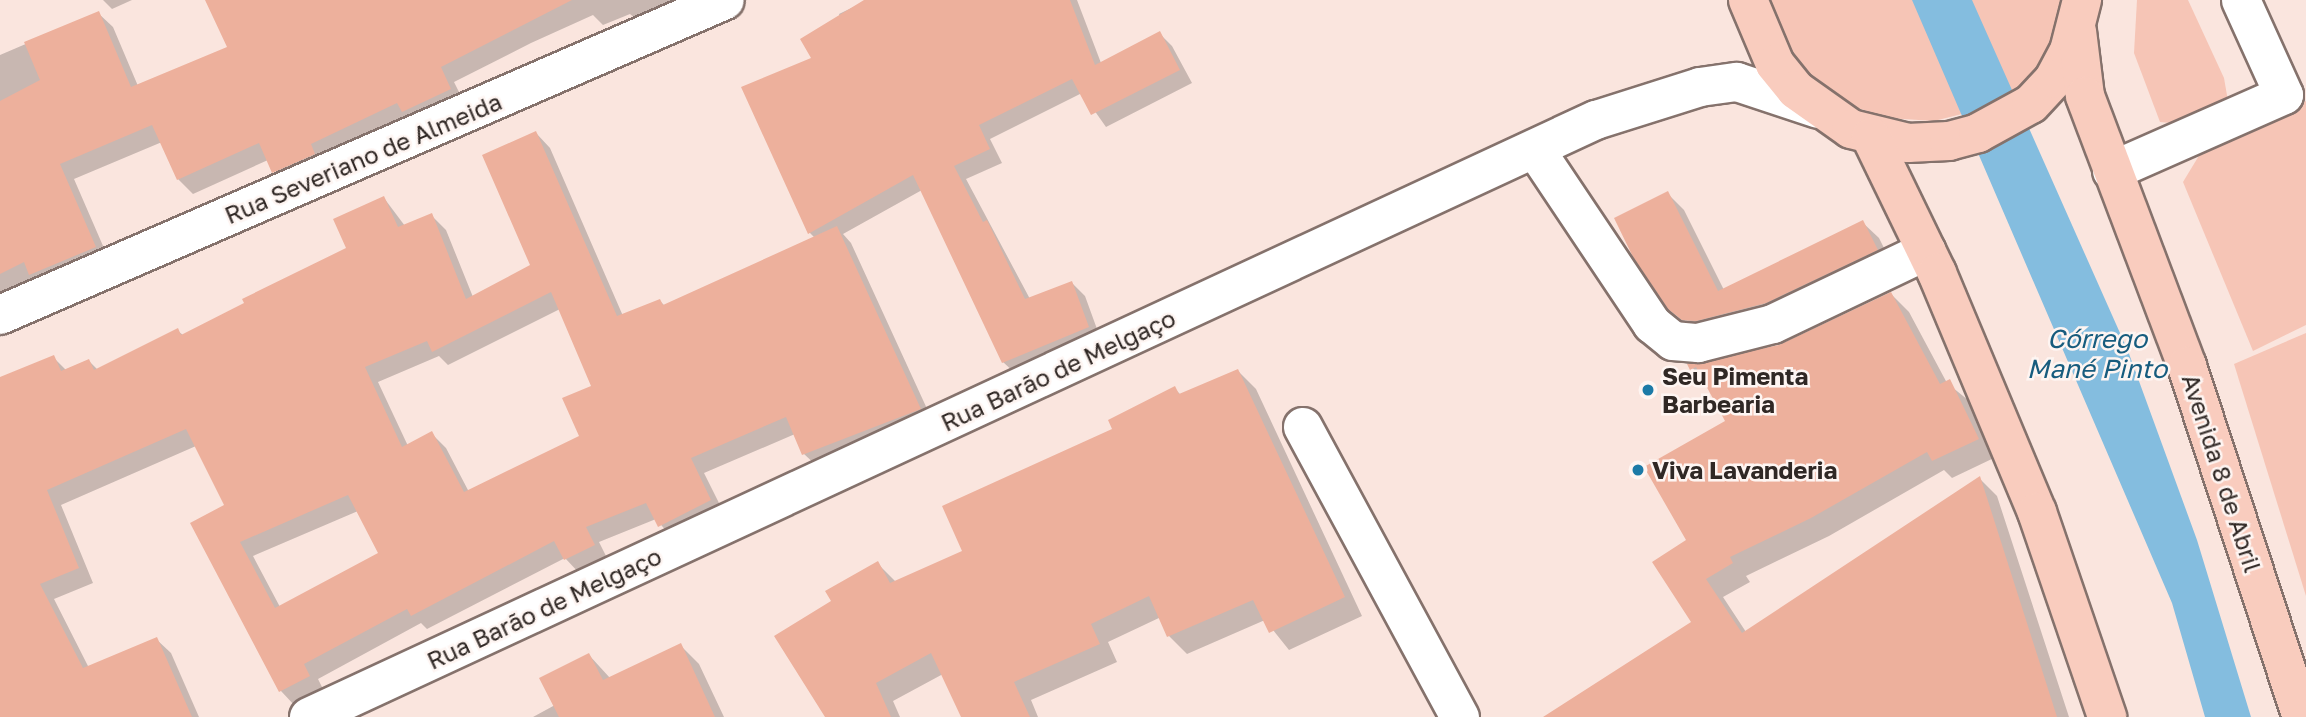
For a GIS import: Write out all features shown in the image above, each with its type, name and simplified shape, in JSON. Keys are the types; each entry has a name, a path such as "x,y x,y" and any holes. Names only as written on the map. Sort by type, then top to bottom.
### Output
{"main road":[{"name":"Avenida 8 de Abril","path":"1748,0 1774,64 1818,109 1871,137 1908,144 1949,142 1978,133 2031,104 2054,79 2080,16"},
{"name":"Avenida 8 de Abril","path":"2080,16 2085,96 2187,366 2302,717"},
{"path":"1871,137 1926,251 2037,512 2107,717"}],"street":[{"name":"Rua Severiano de Almeida","path":"0,315 725,0"},
{"path":"2112,171 2284,95 2241,0"},
{"name":"Rua Barão de Melgaço","path":"309,717 1596,120 1700,87 1737,82 1757,85 1818,109"},
{"path":"1535,149 1653,324 1673,341 1698,343 1773,324 1926,251"},
{"path":"1303,427 1460,717"}],"shaded area":[{"path":"1764,0 2073,0 2048,57 2017,88 1978,110 1934,121 1888,118 1846,104 1813,82 1788,54"},
{"path":"2137,0 2188,0 2224,78 2228,101 2182,124 2160,122 2134,53"},
{"path":"2306,101 2306,325 2253,351 2183,182 2203,149"},
{"path":"2306,333 2306,596 2234,364"}],"water":[{"name":"Córrego Mané Pinto","path":"1912,0 1972,0 2128,351 2197,540 2251,717 2205,717 2172,603"}],"building":[{"path":"205,0 572,0 441,67 451,89 402,112 397,103 311,144 315,154 272,173 259,143 177,180 152,125 60,164 96,247 29,275 24,262 0,274 0,101 40,80 24,42 99,11 131,87 227,47"},
{"path":"864,0 1070,0 1095,65 1160,31 1180,70 1091,115 1072,79 979,125 990,149 954,166 983,222 987,220 1025,299 1072,281 1089,327 1002,363 913,175 808,234 741,87 811,58 800,39"},
{"path":"536,131 617,316 660,299 663,305 837,226 921,409 802,455 786,417 691,458 711,500 658,527 646,503 586,527 595,545 564,560 554,541 411,616 407,609 304,664 310,676 279,692 190,523 224,505 186,429 47,490 79,568 40,584 83,668 157,637 192,717 0,717 0,377 54,355 61,371 89,359 94,370 178,328 181,335 244,303 242,299 346,248 333,219 384,196 398,227 432,213 466,299 530,265 482,155","holes":["551,292 591,386 562,398 579,436 464,492 432,431 402,447 365,367 427,341 432,352","348,495 378,553 275,608 240,542"]},
{"path":"1668,191 1718,291 1863,220 1878,250 1766,303 1696,321 1682,320 1668,309 1633,257 1614,218"},
{"path":"1891,292 1940,384 1950,379 1979,439 1932,461 1927,452 1811,518 1730,557 1733,563 1706,579 1742,633 1980,476 2057,717 1543,717 1691,622 1652,562 1686,540 1644,467 1725,421 1696,367 1690,370 1687,364 1779,345"},
{"path":"1238,369 1345,597 1269,633 1253,600 1167,637 1149,596 1091,624 1100,644 1014,682 1030,717 961,717 931,653 876,683 891,717 825,717 774,636 831,601 825,591 878,561 890,583 962,551 942,506 1112,429 1108,420 1175,386 1179,394"},
{"path":"681,643 715,717 559,717 539,678 589,653 603,680"}],"place":[{"name":"Seu Pimenta Barbearia","path":"1648,390"},
{"name":"Viva Lavanderia","path":"1638,470"}]}
